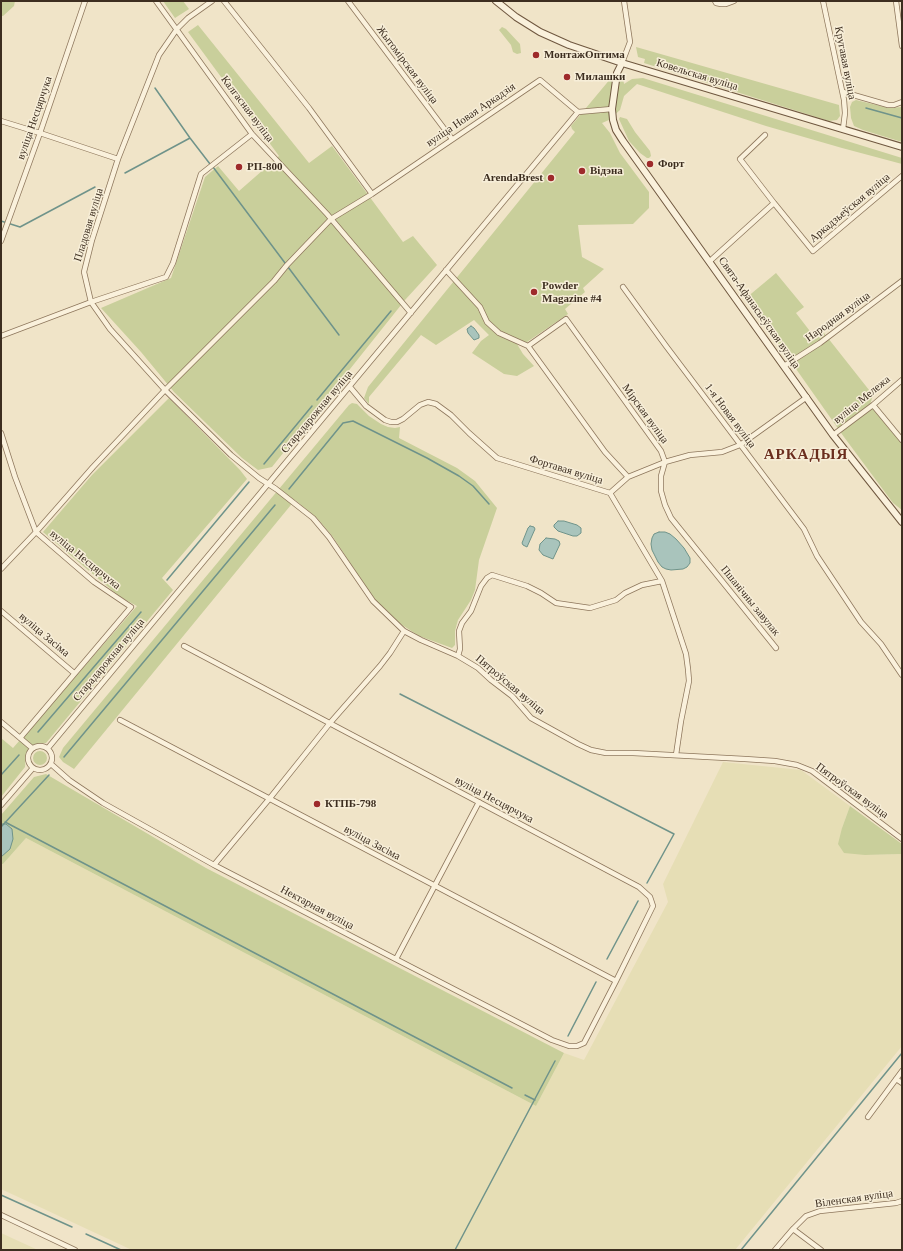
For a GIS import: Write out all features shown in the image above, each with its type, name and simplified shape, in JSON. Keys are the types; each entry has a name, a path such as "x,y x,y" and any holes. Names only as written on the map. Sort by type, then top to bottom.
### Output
{"street":[{"name":"вуліца Несцярчука","path":"1,241 85,1"},
{"name":"Калгасная вуліца","path":"156,1 252,134 331,219 410,313"},
{"name":"Пладовая вуліца","path":"212,1 188,18 177,29 159,55 118,159 92,240 84,272 91,302 110,329 165,390 231,455 268,484"},
{"path":"224,1 309,108 372,194"},
{"name":"Жытомірская вуліца","path":"348,1 452,139"},
{"name":"Ковельская вуліца","path":"496,1 516,17 540,32 569,45 622,63 902,147"},
{"path":"622,63 630,42 624,1"},
{"path":"715,1 716,3 726,4 734,1"},
{"name":"Кругавая вуліца","path":"823,1 843,92 845,113 843,129"},
{"path":"896,1 902,46"},
{"name":"Свята-Афанасьеўская вуліца","path":"622,63 617,73 612,109 616,130 834,435 902,522"},
{"name":"вуліца Новая Аркадзія","path":"1,569 165,390 274,281 287,265 331,219 372,194 540,80 578,112"},
{"path":"843,92 888,105 899,104 902,102"},
{"path":"578,112 612,109"},
{"name":"Старадарожная вуліца","path":"48,748 578,112"},
{"path":"1,121 118,159"},
{"path":"1,336 91,302 166,277 173,263 201,174 252,134"},
{"path":"710,261 774,203 740,159 765,135"},
{"name":"Аркадзьеўская вуліца","path":"774,203 813,251 902,176"},
{"name":"Фортавая вуліца","path":"446,270 480,307 487,322 499,333 528,346 605,452 628,477"},
{"name":"Народная вуліца","path":"784,366 820,343 902,281"},
{"name":"1-я Новая вуліца","path":"623,287 804,529 817,556 861,622 881,644 902,675"},
{"name":"Мірская вуліца","path":"528,346 566,319 661,451 665,462 661,476 661,492 665,505 671,518 710,565"},
{"name":"вуліца Мележа","path":"834,435 873,405 902,380"},
{"name":"Фортавая вуліца","path":"350,387 366,406 385,420 397,422 420,405 428,402 436,404 497,458 610,493 662,581 686,654 689,681 676,755"},
{"path":"610,493 628,477 665,462 690,455 722,452 740,445 807,397"},
{"path":"873,405 902,440"},
{"name":"вуліца Несцярчука","path":"1,433 15,477 36,532 94,582 131,607"},
{"name":"Пятроўская вуліца","path":"268,484 313,518 328,537 372,601 404,631 458,656 478,668 490,680 512,696 532,718 578,744 591,750 606,753 745,759 775,761 797,765 812,771 902,839"},
{"name":"Пшанічны завулак","path":"710,565 776,648"},
{"path":"458,656 460,649 459,631 462,623 471,611 486,578 492,575 527,586 556,603 590,608 616,600 625,593 642,585 662,581"},
{"name":"Старадарожная вуліца","path":"20,738 131,607"},
{"name":"вуліца Засіма","path":"1,611 74,673"},
{"path":"214,865 270,798 330,722 380,666 404,631"},
{"name":"вуліца Несцярчука","path":"184,646 639,887 650,898 653,906 584,1043"},
{"name":"вуліца Засіма","path":"120,720 616,981"},
{"path":"1,722 32,748"},
{"path":"42,746 48,748 52,757 51,764 44,769 38,770 33,768 28,759 32,748 42,746"},
{"name":"Нектарная вуліца","path":"51,764 69,780 103,803 214,865 552,1040 569,1046 576,1046 584,1043"},
{"path":"1,805 33,768"},
{"path":"396,959 479,802"},
{"path":"868,1116 902,1071"},
{"path":"896,1079 902,1083"},
{"name":"Віленская вуліца","path":"775,1250 806,1216 820,1211 896,1203 902,1201"},
{"path":"1,1215 76,1250"},
{"path":"793,1229 822,1250"}],"shaded area":[{"path":"723,762 801,770 850,806 842,828 865,855 902,854 902,1046 735,1250 132,1250 1,1189 1,864 3,864 26,838 536,1106 564,1053 584,1060 668,902 663,884"},
{"path":"1,1233 38,1250 1,1250"}],"green space":[{"path":"1,1 15,1 14,6 3,16 1,16"},
{"path":"163,1 183,1 189,9 175,18"},
{"path":"198,25 309,163 332,146 403,242 413,236 437,265 405,300 272,467 258,470 242,458 174,392 141,352 101,308 171,278 205,177 218,166 239,191 279,156 188,32"},
{"path":"502,27 506,29 520,44 521,53 517,54 513,52 511,45 499,30"},
{"path":"636,47 839,105 840,116 837,120 829,121 644,63 645,59 638,57"},
{"path":"611,78 623,78 624,84 632,79 643,78 902,158 902,164 766,126 637,84 624,96 620,110 609,120 602,123 610,133 620,153 649,192 649,208 633,224 578,225 582,257 604,269 583,288 585,292 565,309 568,314 527,342 517,344 523,354 534,366 517,376 504,374 472,353 481,341 489,335 474,320 436,345 421,335 369,397 369,404 364,398 368,387 575,132 571,126"},
{"path":"856,100 889,108 902,107 902,142 854,126 851,118 850,107 852,102"},
{"path":"620,117 627,119 650,151 651,156 649,158 640,153 629,141 619,119"},
{"path":"776,273 804,307 796,313 816,339 824,333 873,395 870,405 902,444 902,510 893,503 844,437 746,298"},
{"path":"169,398 240,470 247,479 162,578 173,590 46,743 35,744 26,753 25,767 1,797 1,738 13,748 137,606 120,597 43,532 92,475"},
{"path":"352,403 357,404 369,416 381,424 388,427 400,427 399,438 457,468 475,481 497,508 479,560 475,590 471,600 458,620 455,631 455,645 452,648 419,636 396,621 376,602 333,537 317,518 295,500 74,769 63,762 59,757 63,748"},
{"path":"40,751 45,753 47,758 45,763 40,765 35,763 33,758 35,753"},
{"path":"46,774 206,868 564,1053 536,1106 26,838 3,864 1,864 1,815 34,777"},
{"path":"850,806 902,844 902,854 865,855 844,853 838,844"}],"water":[{"path":"471,326 479,335 479,338 474,340 468,333 467,329"},
{"path":"558,521 564,521 577,525 581,528 581,533 577,536 573,536 558,531 554,525"},
{"path":"530,526 534,527 535,529 527,547 522,543"},
{"path":"659,532 670,534 684,548 690,558 690,563 687,567 683,569 671,570 662,567 658,562 652,550 651,544 654,534"},
{"path":"546,538 555,539 559,541 560,544 553,559 543,555 539,550 540,544"},
{"path":"1,824 6,824 12,829 13,839 10,849 1,857"}],"waterway":[{"path":"155,88 210,164"},
{"path":"866,108 902,118"},
{"path":"125,173 190,138"},
{"path":"213,167 339,335"},
{"path":"1,221 20,227 95,187"},
{"path":"317,400 391,311"},
{"path":"264,464 312,406"},
{"path":"289,489 343,423 353,421 427,458 459,476 473,486 489,504"},
{"path":"167,580 249,482"},
{"path":"64,757 275,505"},
{"path":"38,732 141,612"},
{"path":"400,694 674,834 647,883"},
{"path":"1,775 19,755"},
{"path":"1,827 49,775"},
{"path":"5,822 512,1088"},
{"path":"607,959 638,901"},
{"path":"568,1036 596,982"},
{"path":"741,1250 902,1053"},
{"path":"455,1250 555,1061"},
{"path":"525,1095 535,1100"},
{"path":"1,1195 72,1227"},
{"path":"86,1234 121,1250"}],"place":[{"name":"МонтажОптима","path":"536,55"},
{"name":"Милашки","path":"567,77"},
{"name":"Форт","path":"650,164"},
{"name":"РП-800","path":"239,167"},
{"name":"Відэна","path":"582,171"},
{"name":"ArendaBrest","path":"551,178"},
{"name":"Powder Magazine #4","path":"534,292"},
{"name":"КТПБ-798","path":"317,804"}],"district":[{"name":"АРКАДЫЯ","path":"806,455"}]}
